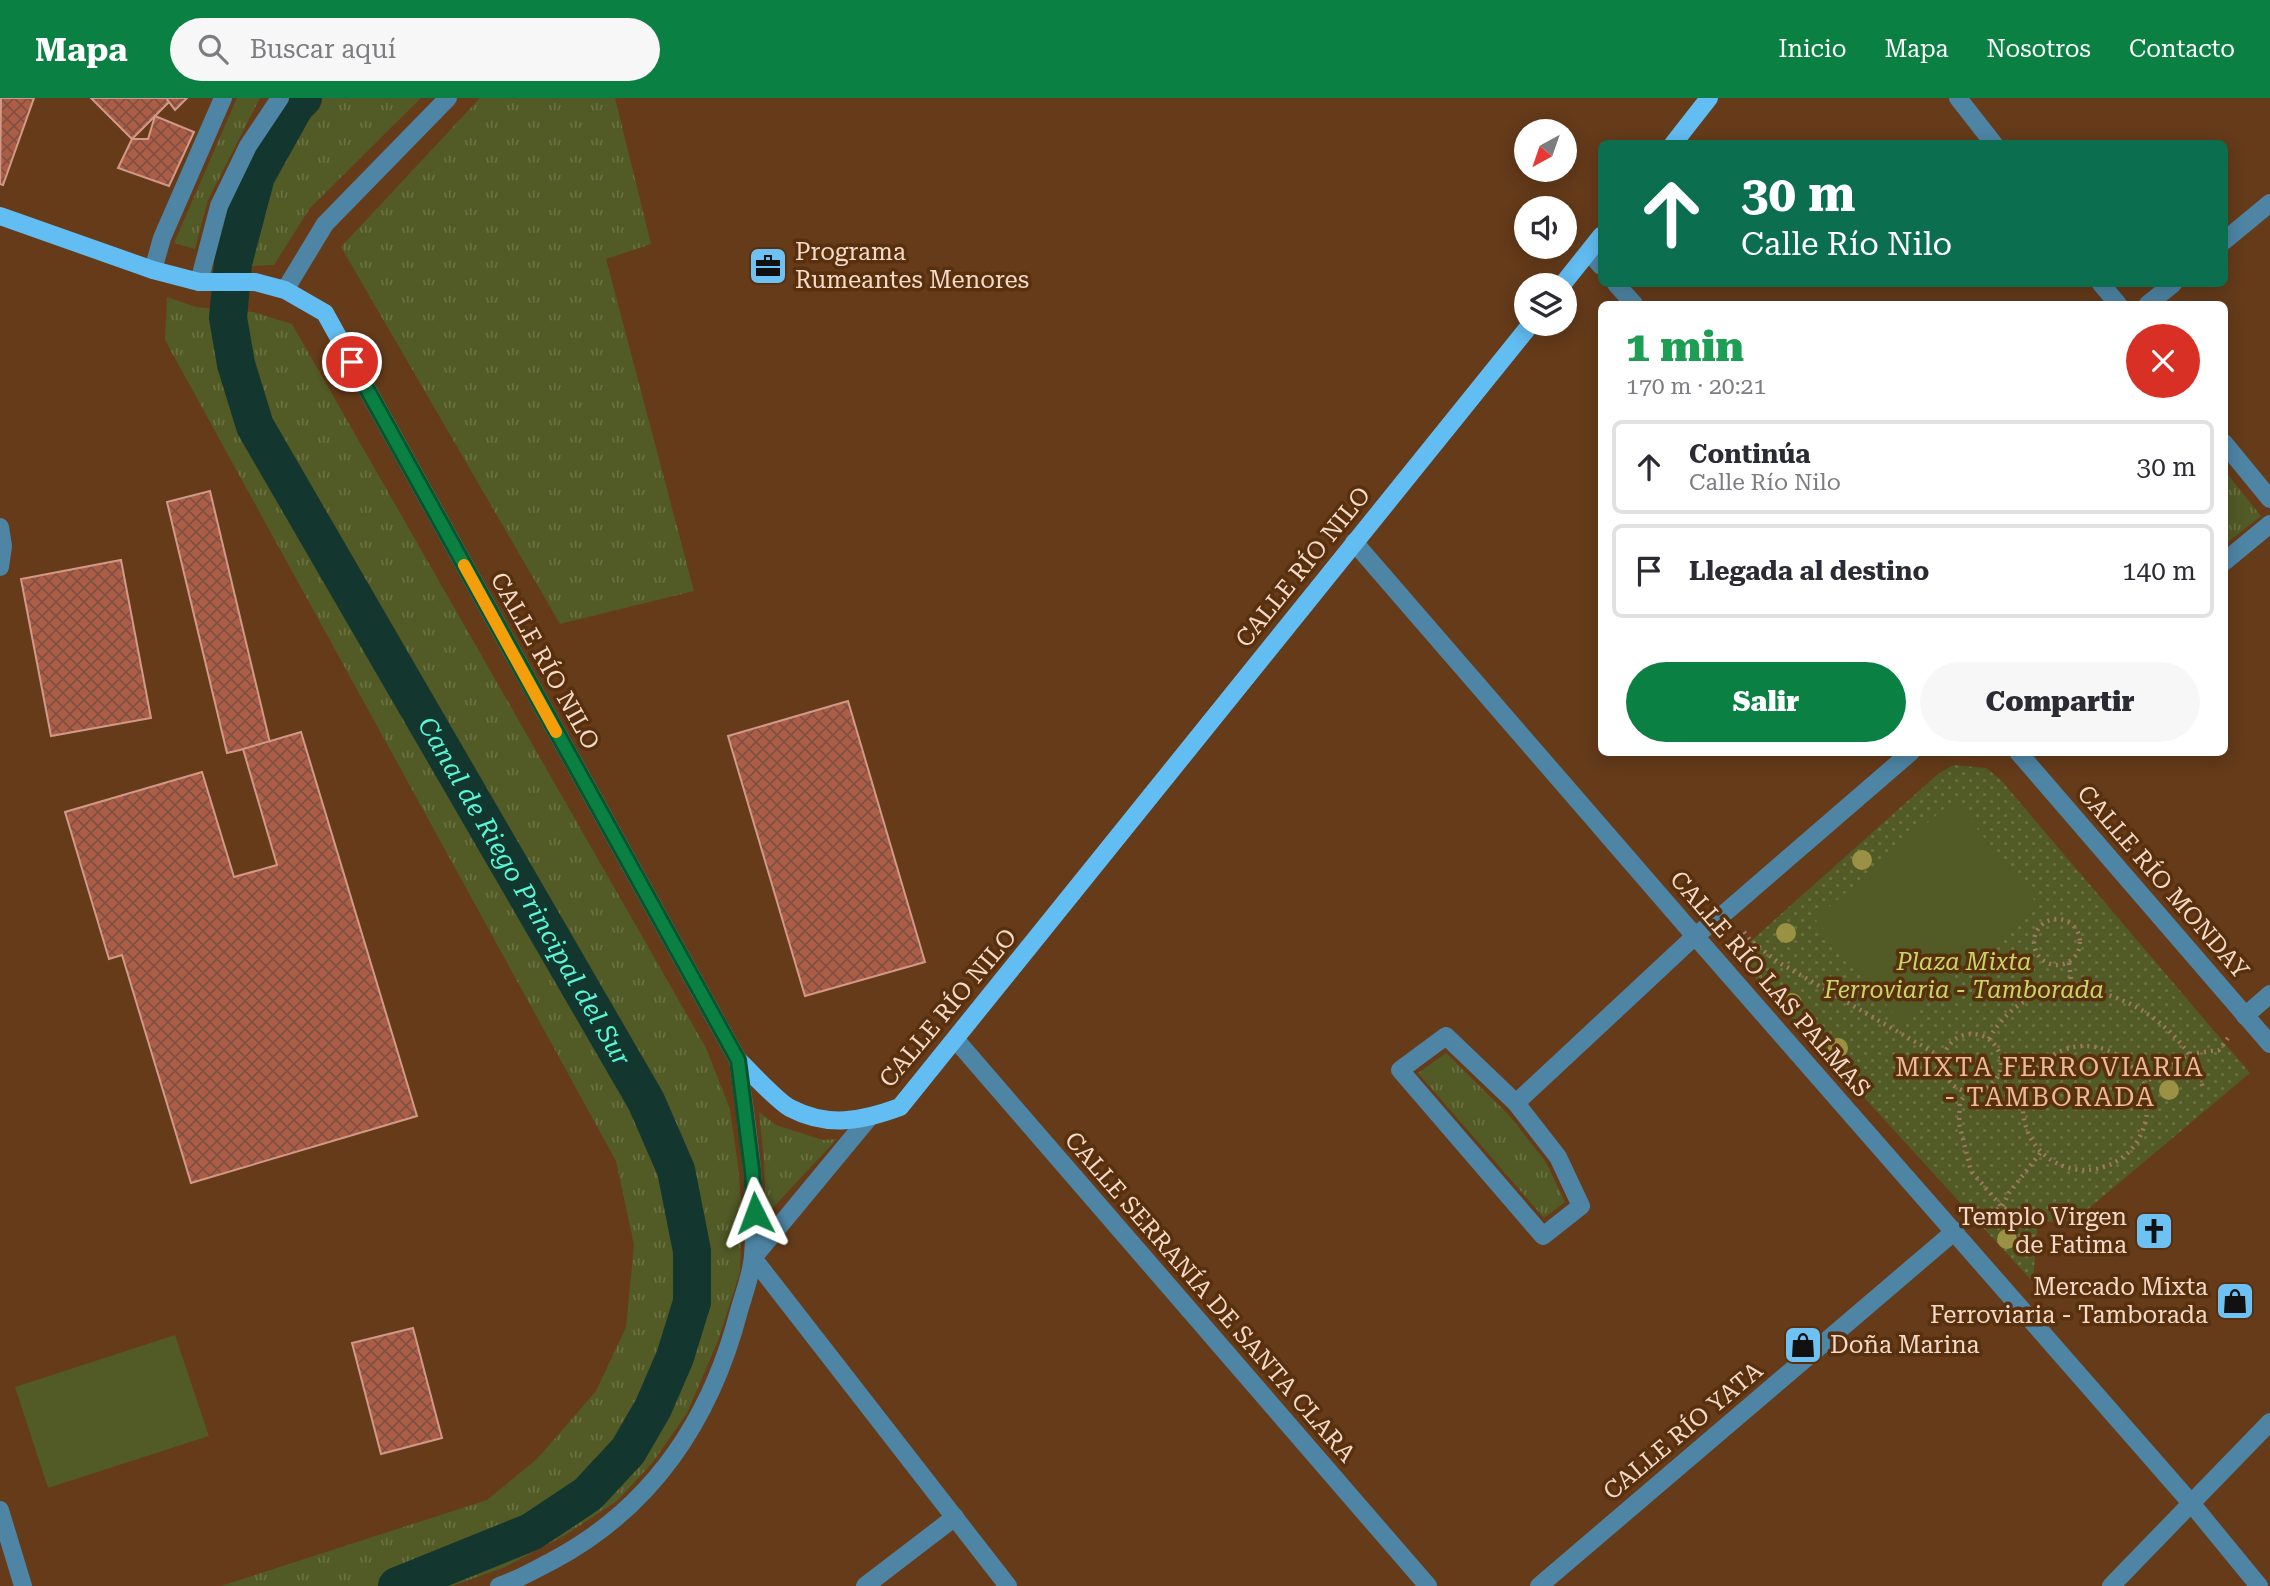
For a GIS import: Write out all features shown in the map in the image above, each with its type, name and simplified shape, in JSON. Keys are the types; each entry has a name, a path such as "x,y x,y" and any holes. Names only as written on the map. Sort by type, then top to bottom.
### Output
{"main road":[{"path":"1676,140 1709,98"},
{"name":"CALLE RÍO NILO","path":"0,216 153,270 200,282 255,282 285,290 325,313 738,1060 788,1108 828,1121 868,1119 900,1107 1521,336"},
{"path":"1572,273 1598,240"}],"street":[{"path":"153,270 162,238 223,98"},
{"path":"200,282 219,206 248,146 280,98"},
{"path":"285,290 325,224 448,98"},
{"path":"1958,98 1991,140"},
{"path":"2228,238 2270,203"},
{"path":"1589,252 1598,263"},
{"path":"1619,287 1631,301"},
{"path":"2104,287 2115,301"},
{"path":"2152,301 2169,287"},
{"path":"2228,448 2270,499"},
{"path":"2228,559 2270,524"},
{"path":"0,527 3,546 0,567"},
{"name":"CALLE RÍO LAS PALMAS","path":"1354,542 2192,1503 2259,1586"},
{"path":"1516,1103 1695,936 1906,756"},
{"name":"CALLE RÍO MONDAY","path":"2021,756 2270,1044"},
{"path":"2245,1016 2270,994"},
{"path":"1446,1036 1516,1103 1558,1157 1581,1206 1543,1236 1400,1070 1446,1036"},
{"name":"CALLE SERRANÍA DE SANTA CLARA","path":"956,1040 1427,1586"},
{"path":"499,1586 515,1581 580,1546 629,1508 662,1472 699,1419 730,1348 753,1258 755,1213 752,1170 738,1060"},
{"path":"753,1258 868,1119"},
{"name":"CALLE RÍO YATA","path":"1539,1586 1955,1231"},
{"path":"753,1258 1008,1586"},
{"path":"2111,1586 2270,1422"},
{"path":"0,1510 23,1586"},
{"path":"865,1586 955,1517"}],"path":[{"path":"1727,911 1751,941 1778,962 1943,1058"},
{"path":"2069,963 2051,965 2042,961 2037,954 2035,936 2046,922 2063,920 2072,924 2077,931 2080,949 2069,963 2072,990"},
{"path":"1989,1040 1998,1023 2018,1004 2045,993 2072,990 2103,992 2128,1002 2172,1034 2196,1065 2203,1089"},
{"path":"2143,1084 2189,1054 2219,1050 2245,1016"},
{"path":"1966,1035 1978,1035 1989,1040 1997,1047 2001,1058 2001,1069 1996,1080 1988,1088 1978,1092 1966,1092 1956,1087 1948,1080 1944,1069 1943,1058 1948,1047 1956,1039 1966,1035"},
{"path":"2084,1045 2109,1050 2129,1063 2143,1084 2148,1108 2143,1132 2130,1152 2110,1166 2086,1171 2061,1166 2041,1152 2028,1132 2022,1108 2026,1084 2040,1064 2060,1050 2084,1045"},
{"path":"1966,1092 1960,1102 1959,1123 1971,1171 2002,1207 2022,1222"},
{"path":"1955,1231 2002,1207 2009,1193 2041,1152"}],"green space":[{"path":"237,98 260,98 208,200 195,249 174,243"},
{"path":"296,98 421,98 310,208 274,265 217,268 233,205 260,151"},
{"path":"480,98 615,98 651,244 606,259 694,591 560,624 341,247"},
{"path":"167,297 196,307 253,312 292,324 706,1048 730,1109 742,1212 740,1272 718,1341 687,1413 653,1462 617,1501 567,1534 505,1567 452,1586 221,1586 487,1500 537,1459 596,1391 626,1327 634,1245 616,1161 165,340"},
{"path":"2228,475 2261,516 2228,542"},
{"name":"Plaza Mixta Ferroviaria - Tamborada","path":"1954,765 1986,768 2000,779 2250,1073 2070,1224 2038,1220 2033,1282 1759,983 1750,963 1751,941 1939,773"},
{"path":"1954,800 2039,906 1900,1021 1815,919"},
{"path":"1446,1053 1508,1114 1546,1162 1565,1202 1544,1218 1418,1073"},
{"path":"759,1112 776,1125 823,1140 837,1139 766,1215 764,1160"},
{"path":"175,1335 209,1436 48,1488 15,1387"}],"building":[{"path":"1,98 34,98 3,185 0,184"},
{"path":"91,98 167,98 170,101 132,139"},
{"path":"166,98 187,98 175,110"},
{"path":"155,116 194,132 169,186 118,168 132,139 148,139"},
{"path":"210,491 270,743 227,753 167,502"},
{"path":"121,560 151,718 51,736 21,579"},
{"path":"848,701 925,962 805,996 728,736"},
{"path":"301,732 417,1116 191,1183 122,955 109,959 65,812 202,772 234,877 277,865 243,749"},
{"path":"413,1328 442,1438 381,1454 352,1343"}],"waterway":[{"name":"Canal de Riego Principal del Sur","path":"303,98 295,106 256,176 233,263 228,318 236,364 255,426 646,1101 676,1170 692,1251 692,1302 675,1357 653,1408 628,1451 588,1494 531,1532 397,1586"}],"slow traffic":[{"path":"464,565 556,732"}],"place":[{"name":"Programa Rumeantes Menores","path":"768,266"},
{"name":"Templo Virgen de Fatima","path":"2154,1231"},
{"name":"Mercado Mixta Ferroviaria - Tamborada","path":"2235,1301"},
{"name":"Doña Marina","path":"1803,1345"}],"district":[{"name":"MIXTA FERROVIARIA - TAMBORADA","path":"2050,1082"}],"route":[{"path":"352,362 738,1060 755,1213"}]}
